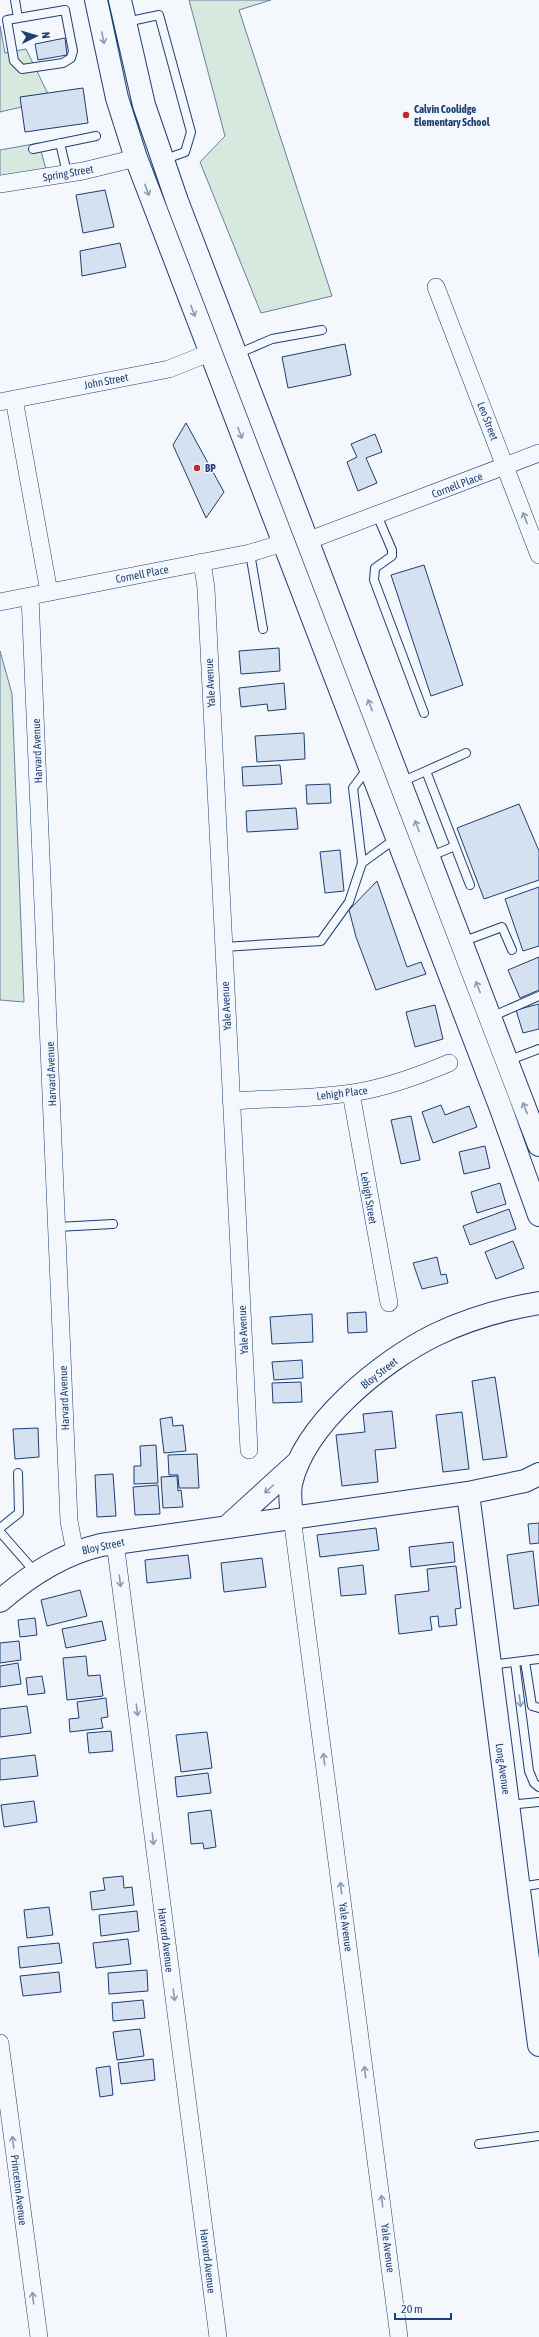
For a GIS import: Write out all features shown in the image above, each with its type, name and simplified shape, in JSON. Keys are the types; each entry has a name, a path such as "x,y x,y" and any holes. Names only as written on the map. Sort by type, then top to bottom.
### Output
{"main road":[{"path":"96,0 116,91 136,158 209,353 497,1099 539,1215"},
{"path":"120,0 144,105 162,161 539,1145"},
{"name":"Bloy Street","path":"292,1517 290,1491 298,1463 324,1423 355,1392 394,1360 415,1346 454,1327 513,1308 539,1303"},
{"path":"229,1525 298,1463"},
{"name":"Bloy Street","path":"0,1601 37,1574 75,1552 115,1542 468,1493 534,1480"},
{"name":"Long Avenue","path":"468,1493 508,1806 529,1886 539,2045"}],"street":[{"name":"Spring Street","path":"0,184 67,174 136,158"},
{"name":"Leo Street","path":"436,288 539,555"},
{"name":"John Street","path":"7,400 168,369 209,353"},
{"path":"7,400 49,592"},
{"name":"Cornell Place","path":"307,541 539,453"},
{"name":"Cornell Place","path":"0,602 250,553 282,543"},
{"name":"Yale Avenue","path":"202,562 206,588 249,1450"},
{"name":"Harvard Avenue","path":"30,596 69,1521 75,1552"},
{"name":"Lehigh Place","path":"231,1100 351,1093 400,1082 449,1063"},
{"name":"Lehigh Street","path":"351,1093 389,1303"},
{"name":"Yale Avenue","path":"292,1517 400,2337"},
{"name":"Harvard Avenue","path":"115,1542 218,2337"},
{"name":"Princeton Avenue","path":"0,2043 39,2337"}],"lane":[{"path":"15,0 18,18"},
{"path":"65,10 73,51 71,58 63,63 44,68 22,69 14,61 7,20 18,18 65,10"},
{"path":"124,22 159,15 161,22 191,132 185,152 162,161"},
{"path":"33,149 96,136"},
{"path":"60,143 67,174"},
{"path":"236,355 272,339 322,330"},
{"path":"377,515 392,550 392,556 375,568 374,580 424,713"},
{"path":"250,553 263,629"},
{"path":"400,782 466,753"},
{"path":"224,947 321,941 349,902 362,863 353,788 369,768"},
{"path":"426,771 470,885"},
{"path":"362,863 396,839"},
{"path":"429,857 455,846"},
{"path":"461,942 502,927 512,950"},
{"path":"490,1017 539,996"},
{"path":"507,1061 539,1049"},
{"path":"57,1227 113,1224"},
{"path":"0,1528 19,1513 18,1473"},
{"path":"0,1532 37,1574"},
{"path":"489,1665 539,1659"},
{"path":"525,1661 532,1706 538,1708"},
{"path":"515,1662 529,1771 534,1783 539,1787"},
{"path":"508,1806 539,1802"},
{"path":"479,2144 539,2136"}],"shaded area":[{"path":"189,0 271,0 239,10 332,296 261,313 200,162 225,136"},
{"path":"0,26 5,53 26,49 51,100 0,112"},
{"path":"39,143 48,177 0,184 0,150"},
{"path":"0,651 12,694 24,1002 0,1000"}],"building":[{"path":"65,38 67,55 38,60 35,44"},
{"path":"83,88 88,123 25,132 20,97"},
{"path":"105,190 114,227 83,233 76,195"},
{"path":"120,243 126,267 82,276 80,251"},
{"path":"345,344 351,375 288,388 282,357"},
{"name":"BP","path":"186,423 224,492 206,518 173,445"},
{"path":"375,434 382,452 366,458 377,483 358,491 347,462 357,457 351,444"},
{"path":"424,565 463,685 431,696 391,575"},
{"path":"279,648 280,671 241,674 239,651"},
{"path":"284,683 286,709 268,711 267,704 241,707 239,688"},
{"path":"304,733 305,759 257,762 255,736"},
{"path":"280,765 282,784 243,786 242,767"},
{"path":"330,784 331,803 307,804 306,785"},
{"path":"519,804 539,851 539,880 484,899 457,828"},
{"path":"296,808 298,829 247,832 246,811"},
{"path":"340,850 344,891 325,893 320,852"},
{"path":"377,881 407,967 421,962 426,974 376,990 356,937 349,910"},
{"path":"539,887 539,946 523,951 505,899"},
{"path":"539,957 539,990 520,998 508,970"},
{"path":"539,1004 539,1029 523,1033 516,1010"},
{"path":"435,1005 443,1039 415,1047 406,1012"},
{"path":"441,1105 445,1115 469,1106 477,1127 433,1143 422,1112"},
{"path":"411,1116 420,1160 401,1164 391,1120"},
{"path":"485,1146 490,1168 464,1174 459,1152"},
{"path":"500,1183 506,1204 477,1213 471,1192"},
{"path":"509,1209 516,1229 470,1245 463,1226"},
{"path":"513,1241 524,1268 496,1279 485,1252"},
{"path":"437,1257 441,1275 446,1274 448,1283 422,1289 413,1263"},
{"path":"366,1312 367,1332 348,1333 347,1313"},
{"path":"312,1314 313,1342 272,1344 270,1317"},
{"path":"302,1360 303,1378 274,1380 272,1362"},
{"path":"495,1377 507,1457 483,1460 472,1381"},
{"path":"301,1382 302,1402 273,1403 272,1383"},
{"path":"392,1411 396,1448 375,1450 378,1482 342,1486 336,1435 365,1432 363,1414"},
{"path":"462,1412 469,1469 443,1472 436,1415"},
{"path":"172,1417 173,1426 183,1425 186,1451 164,1453 160,1419"},
{"path":"38,1428 39,1457 15,1459 13,1429"},
{"path":"156,1445 158,1483 134,1484 134,1466 141,1466 140,1446"},
{"path":"197,1454 199,1488 179,1488 178,1475 169,1475 168,1455"},
{"path":"113,1474 116,1516 97,1517 95,1475"},
{"path":"177,1476 178,1491 181,1490 183,1507 163,1508 161,1477"},
{"path":"158,1485 160,1514 135,1515 133,1487"},
{"path":"539,1523 539,1543 530,1544 528,1524"},
{"path":"376,1528 379,1550 320,1557 317,1535"},
{"path":"453,1542 455,1562 411,1567 409,1547"},
{"path":"533,1551 539,1605 514,1609 507,1555"},
{"path":"188,1555 191,1578 147,1583 145,1560"},
{"path":"262,1558 266,1587 224,1592 221,1563"},
{"path":"363,1565 366,1594 341,1596 338,1568"},
{"path":"456,1566 461,1608 455,1609 457,1625 439,1627 438,1616 430,1617 432,1630 399,1634 395,1595 429,1591 427,1569"},
{"path":"80,1590 87,1616 47,1626 41,1600"},
{"path":"35,1618 37,1635 20,1637 18,1620"},
{"path":"102,1621 106,1640 66,1648 62,1629"},
{"path":"19,1641 21,1660 0,1663 0,1643"},
{"path":"86,1656 88,1676 100,1675 103,1696 67,1700 63,1658"},
{"path":"18,1663 21,1684 0,1687 0,1666"},
{"path":"42,1676 45,1693 28,1695 26,1678"},
{"path":"106,1698 108,1717 101,1718 103,1728 70,1732 69,1719 79,1718 77,1702"},
{"path":"27,1706 31,1733 0,1737 0,1709"},
{"path":"111,1731 113,1751 89,1753 87,1733"},
{"path":"207,1732 212,1768 181,1772 176,1735"},
{"path":"35,1755 38,1776 0,1780 0,1759"},
{"path":"208,1773 211,1793 177,1797 175,1777"},
{"path":"34,1801 37,1822 4,1827 1,1805"},
{"path":"211,1810 216,1847 204,1849 203,1843 191,1844 188,1813"},
{"path":"123,1876 124,1888 132,1887 134,1905 92,1910 90,1892 105,1890 103,1878"},
{"path":"49,1907 53,1935 27,1938 24,1910"},
{"path":"137,1911 139,1931 101,1936 99,1915"},
{"path":"128,1939 131,1964 96,1968 93,1943"},
{"path":"59,1943 62,1963 20,1968 18,1947"},
{"path":"147,1970 148,1991 109,1994 108,1973"},
{"path":"59,1972 61,1992 23,1996 20,1976"},
{"path":"143,2000 145,2018 113,2021 112,2003"},
{"path":"140,2029 144,2056 117,2060 113,2032"},
{"path":"153,2059 155,2080 121,2084 118,2063"},
{"path":"110,2066 113,2095 100,2097 96,2068"}],"place":[{"name":"Calvin Coolidge Elementary School","path":"406,115"},
{"name":"BP","path":"197,468"}]}
